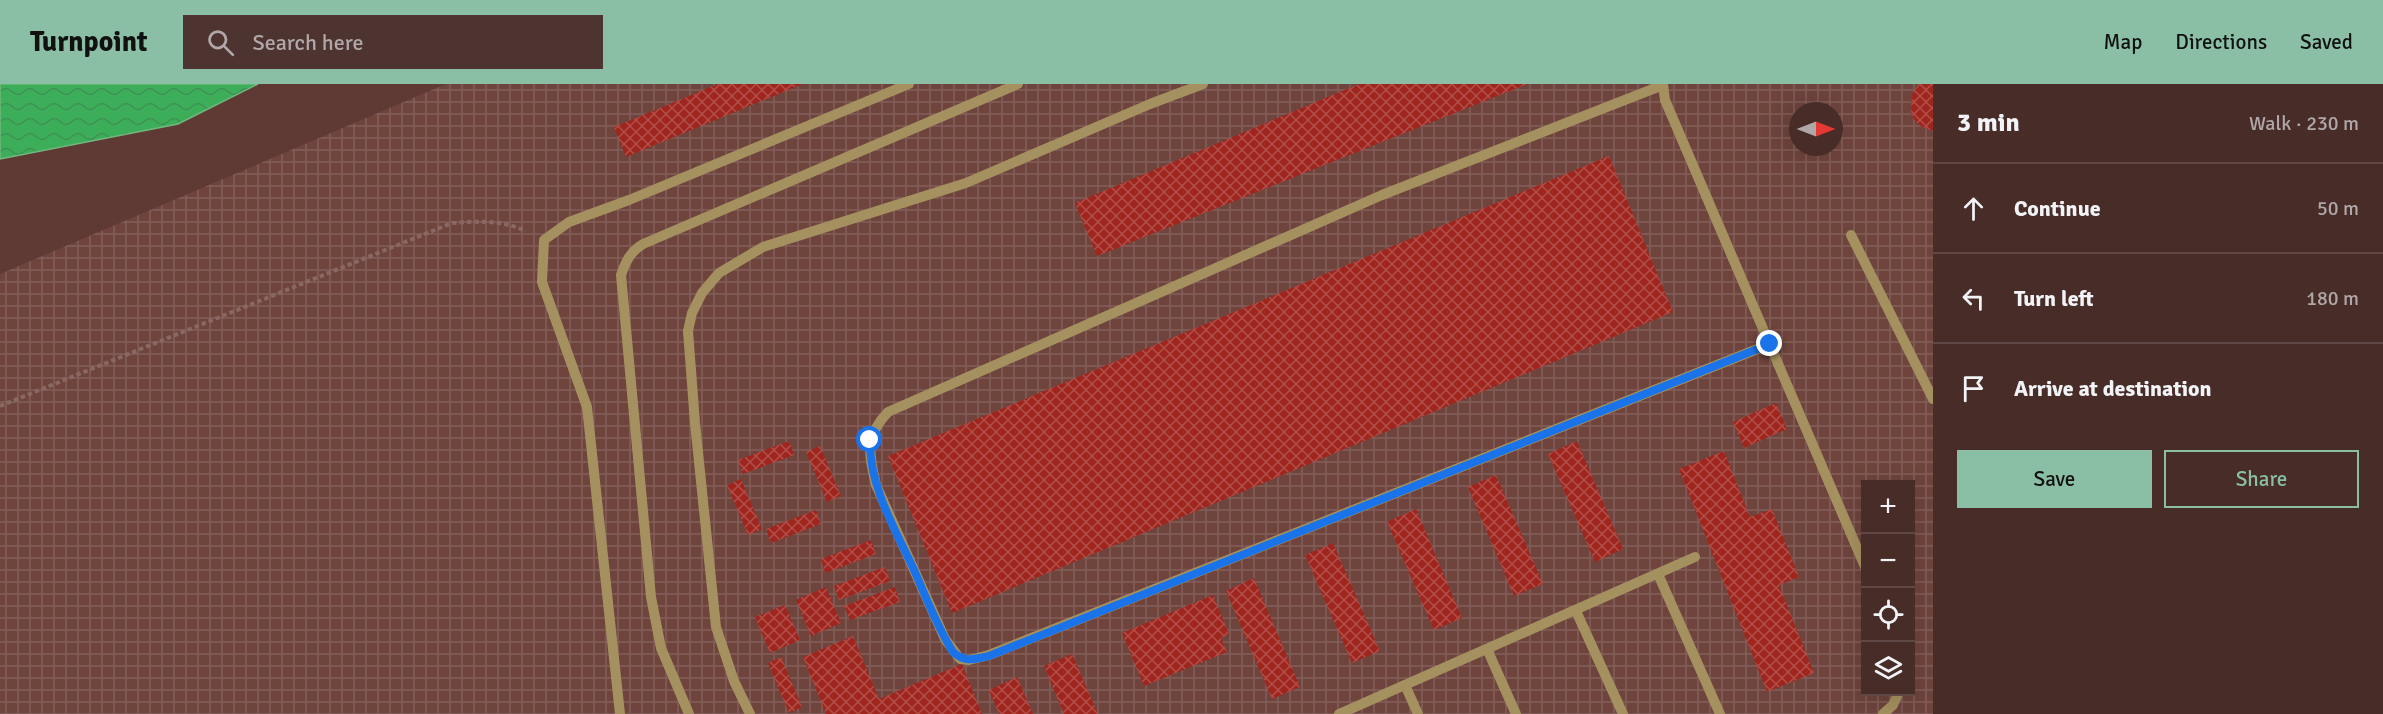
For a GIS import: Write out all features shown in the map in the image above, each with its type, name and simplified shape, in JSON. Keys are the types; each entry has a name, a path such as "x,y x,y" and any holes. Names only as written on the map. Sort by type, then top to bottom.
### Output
{"lane":[{"path":"620,714 587,407 542,282 544,240 569,222 629,200 909,84"},
{"path":"689,714 661,648 651,597 621,275 626,261 633,251 643,244 1018,84"},
{"path":"750,714 734,681 716,627 696,435 688,331 692,313 702,293 719,273 763,247 966,183 1150,104 1203,84"},
{"path":"1770,344 989,656 969,660 960,658 945,639 876,485 870,458 870,440 876,424 888,412 1382,195 1663,84 1665,100 1770,344 1861,557"},
{"path":"1851,235 1932,396"},
{"path":"1339,714 1695,557"},
{"path":"1658,574 1719,714"},
{"path":"1576,611 1623,714"},
{"path":"1487,649 1516,714"},
{"path":"1405,685 1418,714"},
{"path":"1883,714 1893,705 1897,696"}],"path":[{"path":"0,406 452,223 486,220 514,226 544,240"}],"shaded area":[{"path":"446,84 1933,84 1933,714 0,714 0,274"}],"water":[{"path":"0,84 258,84 178,124 0,159"}],"building":[{"path":"718,84 803,84 626,157 614,127"},
{"path":"1359,84 1527,84 1097,256 1075,203"},
{"path":"1919,84 1933,84 1933,131 1922,127 1911,113 1912,94"},
{"path":"1609,156 1673,312 952,613 888,456"},
{"path":"1776,403 1787,429 1744,448 1733,422"},
{"path":"789,441 794,455 743,474 738,460"},
{"path":"1577,441 1623,549 1595,562 1548,454"},
{"path":"820,446 841,496 827,502 806,452"},
{"path":"1724,451 1750,517 1772,509 1799,577 1779,585 1814,673 1767,692 1679,469"},
{"path":"1496,475 1543,584 1514,596 1468,487"},
{"path":"741,479 762,529 748,535 727,485"},
{"path":"1416,509 1462,618 1434,630 1387,522"},
{"path":"816,510 821,524 771,543 766,529"},
{"path":"871,540 876,554 825,573 821,559"},
{"path":"1333,543 1380,651 1352,663 1305,555"},
{"path":"885,567 890,581 839,600 834,586"},
{"path":"1254,578 1300,687 1272,699 1226,591"},
{"path":"826,587 841,623 811,636 796,600"},
{"path":"895,587 900,602 850,620 844,606"},
{"path":"1213,595 1229,634 1221,638 1227,652 1144,686 1122,633"},
{"path":"785,605 800,640 770,653 755,617"},
{"path":"853,636 879,699 962,664 982,714 826,714 803,657"},
{"path":"1072,654 1098,714 1064,714 1044,666"},
{"path":"781,657 802,707 789,713 768,663"},
{"path":"1017,677 1033,714 999,714 989,690"}],"route":[{"path":"870,440 870,458 876,485 928,602 953,652 960,658 969,660 989,656 1770,344"}]}
